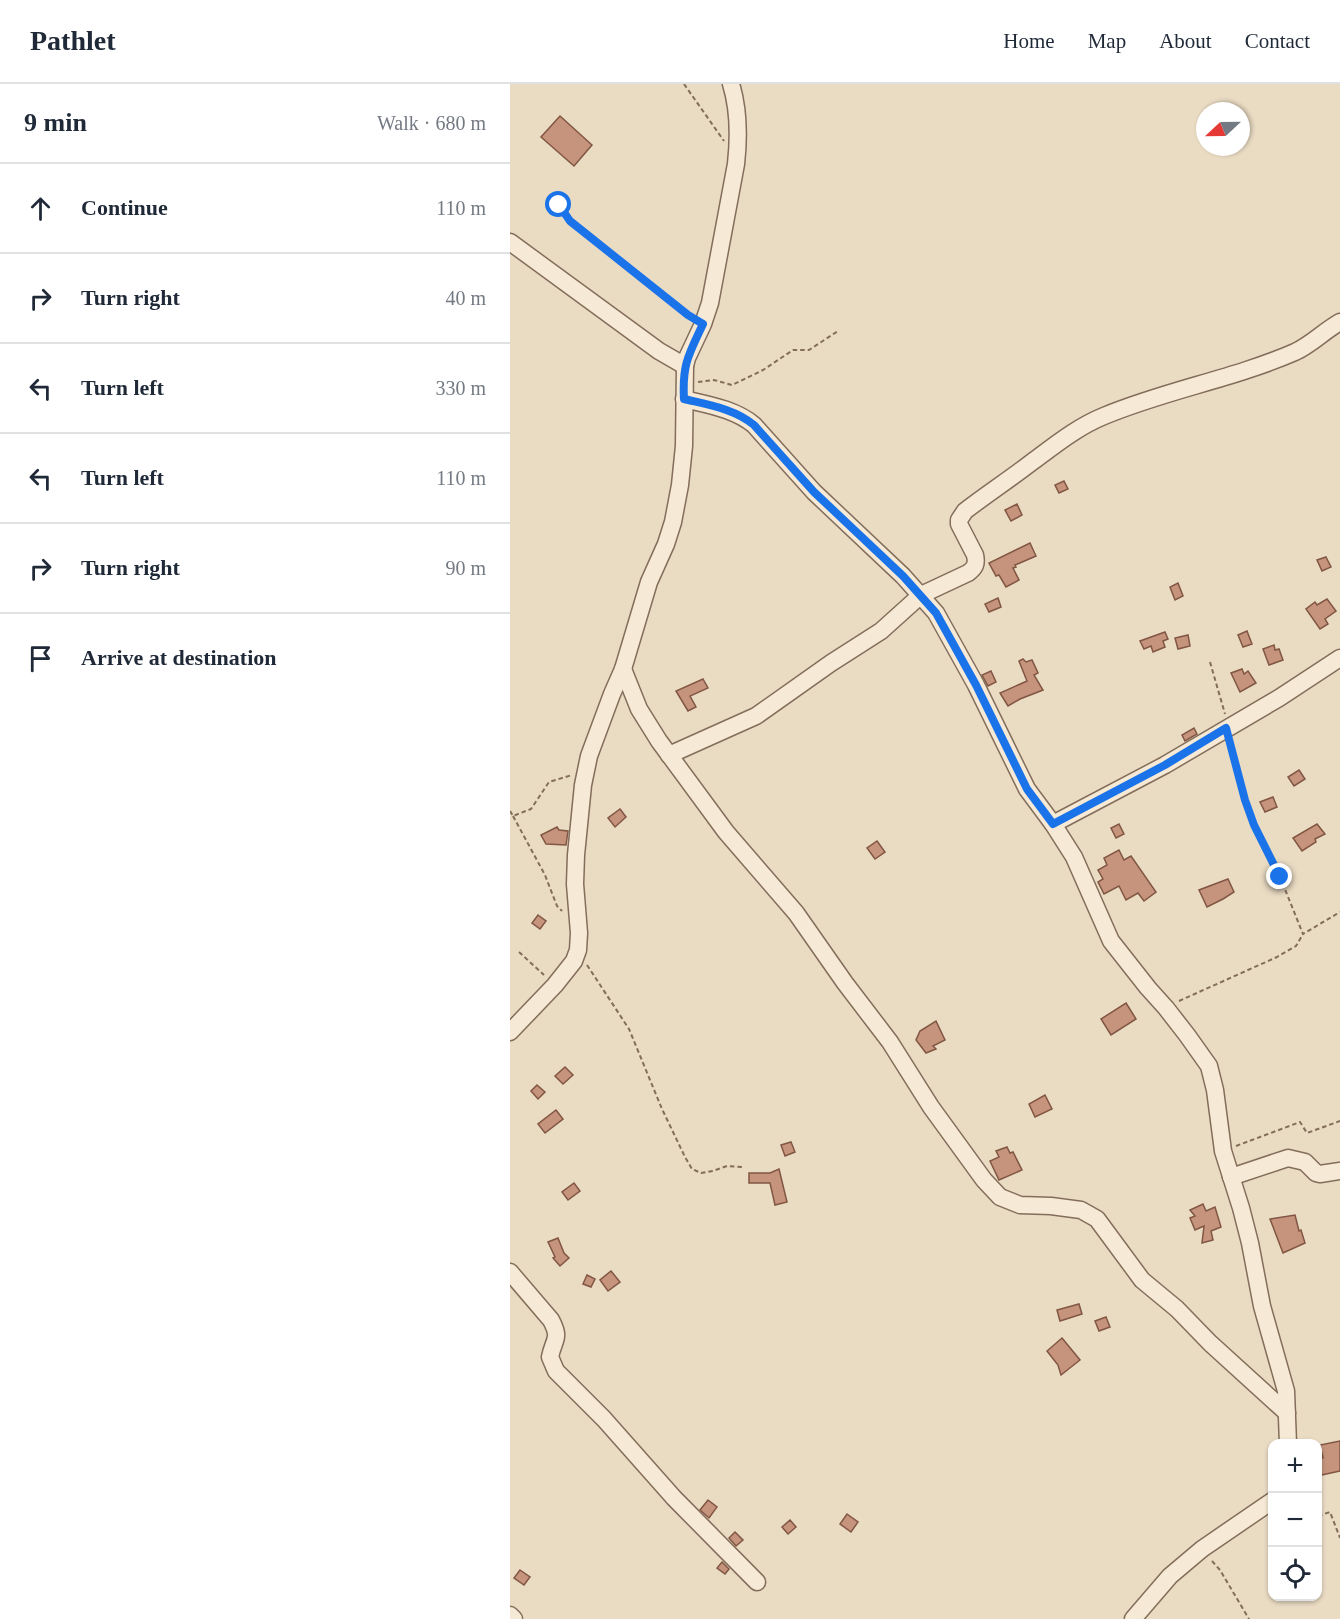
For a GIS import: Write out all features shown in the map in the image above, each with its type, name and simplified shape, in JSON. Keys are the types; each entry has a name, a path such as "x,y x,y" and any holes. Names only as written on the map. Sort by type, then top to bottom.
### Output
{"street":[{"path":"510,1032 555,985 574,961 578,950 576,855 579,818 589,756 623,669 649,582 673,522 684,446 684,366 710,303 736,164 738,121 731,84"},
{"path":"510,242 659,351 684,366"},
{"path":"669,755 756,716 881,631 921,596 962,577 973,569 976,564 975,555 959,524 965,511 1061,439 1103,416 1294,352 1318,339 1340,322"},
{"path":"684,392 745,418 764,435 814,492 903,576 936,613 994,720 1027,789 1067,845 1111,941 1166,1008 1209,1066 1215,1090 1223,1151 1241,1208 1262,1306 1286,1391 1288,1439"},
{"path":"1053,824 1165,765 1279,698 1340,658"},
{"path":"623,669 639,709 669,755 726,832 801,920 890,1042 950,1135 992,1189 1000,1197 1020,1205 1081,1210 1097,1219 1142,1280 1177,1309 1210,1343 1287,1413"},
{"path":"1231,1177 1288,1158 1305,1161 1316,1173 1340,1171"},
{"path":"510,1272 555,1327 557,1336 550,1357 556,1371 604,1419 674,1498 757,1582"},
{"path":"1133,1619 1170,1576 1202,1549 1268,1505"},
{"path":"510,1615 514,1619"}],"path":[{"path":"684,84 726,144"},
{"path":"553,196 570,221 688,315 703,324"},
{"path":"684,392 714,380 732,385 763,370 793,350 809,350 838,331"},
{"path":"1210,662 1222,700 1227,721 1226,728 1245,800 1303,934"},
{"path":"513,816 531,809 549,782 572,775 589,756"},
{"path":"510,811 545,875 557,906 564,913"},
{"path":"1166,1008 1277,957 1296,945 1303,934 1340,912"},
{"path":"578,950 629,1029 662,1109 692,1169 701,1173 727,1166 742,1167"},
{"path":"519,952 555,985"},
{"path":"1223,1151 1300,1122 1307,1133 1340,1121"},
{"path":"1322,1514 1330,1512 1340,1538"},
{"path":"1202,1549 1220,1570 1249,1619"}],"building":[{"path":"560,116 592,145 574,166 541,137"},
{"path":"1064,481 1068,489 1059,493 1055,485"},
{"path":"1017,504 1022,515 1011,521 1005,510"},
{"path":"1030,543 1036,556 1015,565 1016,567 1013,568 1019,580 1006,587 999,575 996,576 989,563"},
{"path":"1326,557 1331,567 1322,571 1317,560"},
{"path":"1178,583 1183,596 1175,600 1170,587"},
{"path":"998,598 1001,607 989,612 985,604"},
{"path":"1327,599 1336,611 1325,619 1328,624 1320,629 1306,609 1315,602 1317,605"},
{"path":"1247,631 1252,644 1243,647 1238,635"},
{"path":"1165,632 1168,639 1163,641 1165,647 1153,652 1151,646 1144,649 1140,641"},
{"path":"1188,635 1190,646 1178,649 1175,638"},
{"path":"1274,645 1275,650 1279,649 1283,660 1269,665 1263,649"},
{"path":"1023,659 1026,662 1032,660 1038,673 1034,675 1043,690 1008,706 1000,693 1027,681 1019,661"},
{"path":"1242,669 1244,674 1248,671 1256,683 1240,692 1231,673"},
{"path":"991,671 996,682 988,686 982,675"},
{"path":"703,679 708,688 690,696 696,707 688,711 676,691"},
{"path":"1194,728 1197,734 1185,741 1182,735"},
{"path":"1299,770 1305,779 1294,786 1288,777"},
{"path":"1273,797 1277,807 1265,812 1260,802"},
{"path":"620,809 626,817 615,827 608,818"},
{"path":"1119,824 1124,834 1116,838 1111,828"},
{"path":"1317,824 1325,834 1315,839 1316,842 1302,851 1293,838"},
{"path":"557,827 559,830 568,831 566,845 546,844 541,835"},
{"path":"877,841 885,852 875,859 867,848"},
{"path":"1119,850 1124,860 1131,856 1156,892 1144,901 1138,893 1126,900 1119,886 1104,894 1098,882 1103,879 1098,870 1107,865 1104,858"},
{"path":"1228,879 1234,892 1207,907 1199,890"},
{"path":"538,915 546,921 540,929 532,923"},
{"path":"1126,1003 1136,1019 1111,1035 1101,1019"},
{"path":"936,1021 945,1040 933,1046 936,1049 926,1053 916,1040 920,1031"},
{"path":"565,1067 573,1075 563,1084 555,1076"},
{"path":"537,1085 545,1092 538,1099 531,1091"},
{"path":"1045,1095 1052,1109 1035,1117 1029,1104"},
{"path":"556,1110 563,1119 545,1133 538,1124"},
{"path":"791,1142 795,1152 785,1156 781,1145"},
{"path":"1007,1147 1010,1153 1013,1152 1022,1170 999,1180 990,1161 999,1157 996,1151"},
{"path":"779,1169 787,1202 775,1205 770,1183 749,1183 749,1173 770,1173"},
{"path":"574,1183 580,1191 568,1200 562,1192"},
{"path":"1203,1204 1206,1211 1215,1207 1221,1227 1211,1231 1213,1240 1202,1243 1204,1226 1195,1230 1190,1218 1195,1216 1190,1210"},
{"path":"1295,1215 1305,1243 1283,1253 1270,1219"},
{"path":"558,1238 564,1253 569,1258 560,1266 553,1258 555,1257 548,1242"},
{"path":"611,1271 620,1282 608,1291 600,1280"},
{"path":"587,1275 595,1279 591,1287 583,1284"},
{"path":"1079,1304 1082,1314 1060,1321 1057,1310"},
{"path":"1106,1317 1110,1327 1099,1331 1095,1321"},
{"path":"1062,1338 1080,1360 1061,1375 1058,1365 1047,1351"},
{"path":"1340,1441 1340,1471 1322,1475 1322,1445"},
{"path":"708,1500 717,1507 709,1518 700,1510"},
{"path":"847,1514 858,1522 851,1532 840,1524"},
{"path":"790,1520 796,1527 788,1534 782,1527"},
{"path":"735,1532 743,1540 736,1546 729,1538"},
{"path":"722,1562 729,1569 725,1574 717,1568"},
{"path":"520,1570 530,1577 524,1585 514,1578"}],"route":[{"path":"559,205 570,221 688,315 703,324 684,366 684,399 733,412 754,425 814,492 903,576 936,613 976,685 1027,789 1053,824 1165,765 1226,728 1254,825 1280,877"}]}
